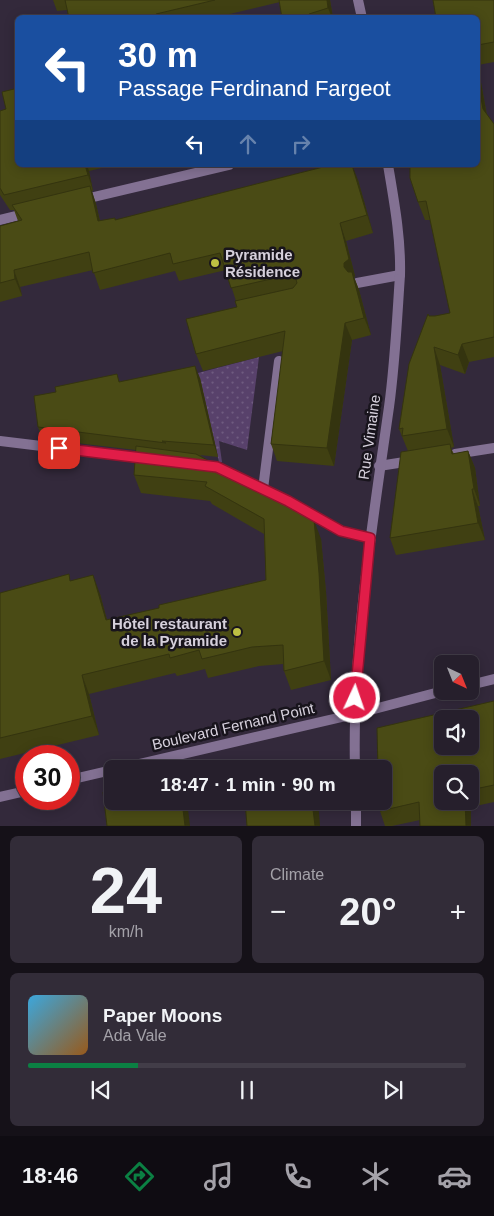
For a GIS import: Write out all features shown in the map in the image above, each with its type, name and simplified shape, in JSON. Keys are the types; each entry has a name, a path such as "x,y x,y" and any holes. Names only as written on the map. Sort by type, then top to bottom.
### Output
{"street":[{"path":"358,0 361,15"},
{"path":"67,204 221,167"},
{"name":"Rue Vimaine","path":"355,760 356,676 370,538 389,407 401,259 388,167"},
{"path":"0,220 38,210"},
{"path":"357,283 400,275"},
{"path":"263,489 279,361"},
{"path":"0,441 158,460"},
{"path":"446,456 494,448"},
{"path":"379,466 418,460"},
{"path":"240,478 288,501 341,531 370,538"},
{"path":"479,683 494,679"},
{"name":"Boulevard Fernand Point","path":"155,760 309,723 355,714 434,693"},
{"path":"80,777 104,772"},
{"path":"0,797 15,793"},
{"path":"356,810 356,826"}],"shaded area":[{"path":"259,357 247,450 219,441 222,462 219,462 198,373"}],"building":[{"path":"65,0 215,0 156,15 68,15"},
{"path":"279,0 327,0 328,8 309,15 282,15"},
{"path":"433,0 494,0 494,42 480,45 480,15 436,15"},
{"path":"15,89 15,167 86,167 88,175 4,195 0,188 0,111 6,109 2,92"},
{"path":"480,93 483,109 494,124 494,337 462,344 458,355 434,347 447,429 402,436 403,428 399,429 409,364 428,314 429,316 435,316 450,313 426,201 418,202 410,178 410,167 480,167"},
{"path":"323,167 353,167 367,215 340,223 349,259 344,263 344,267 348,272 352,272 364,318 345,323 327,448 271,444 285,331 196,354 186,319 237,307 235,301 293,288 297,283 295,276 289,275 231,288 220,253 173,264 170,253 93,273 89,252 14,270 15,279 0,283 0,226 22,220 12,205 90,186 98,221 115,218 115,220"},
{"path":"195,366 214,445 162,441 166,443 38,427 34,396 56,392 55,387 117,374 119,382"},
{"path":"450,444 452,454 468,451 478,523 390,538 401,452"},
{"name":"Hôtel restaurant de la Pyramide","path":"136,446 196,454 296,507 314,520 324,661 284,671 283,645 252,647 202,659 199,650 170,658 169,654 82,675 92,716 0,738 0,593 69,574 70,581 93,575 106,620 159,608 159,605 266,580 264,519 205,486 207,482 134,475"},
{"path":"494,701 494,785 479,788 479,765 434,765 434,810 465,810 466,826 420,826 419,802 392,808 392,760 378,760 377,728 434,715 434,755 479,755 479,710 455,710"},
{"path":"105,810 183,810 185,826 107,826"},
{"path":"246,810 313,810 315,826 247,826"}],"place":[{"name":"Pyramide Résidence","path":"215,263"},
{"name":"Hôtel restaurant de la Pyramide","path":"237,632"}],"route":[{"path":"59,448 217,467 288,501 341,531 370,538 355,698"}]}
